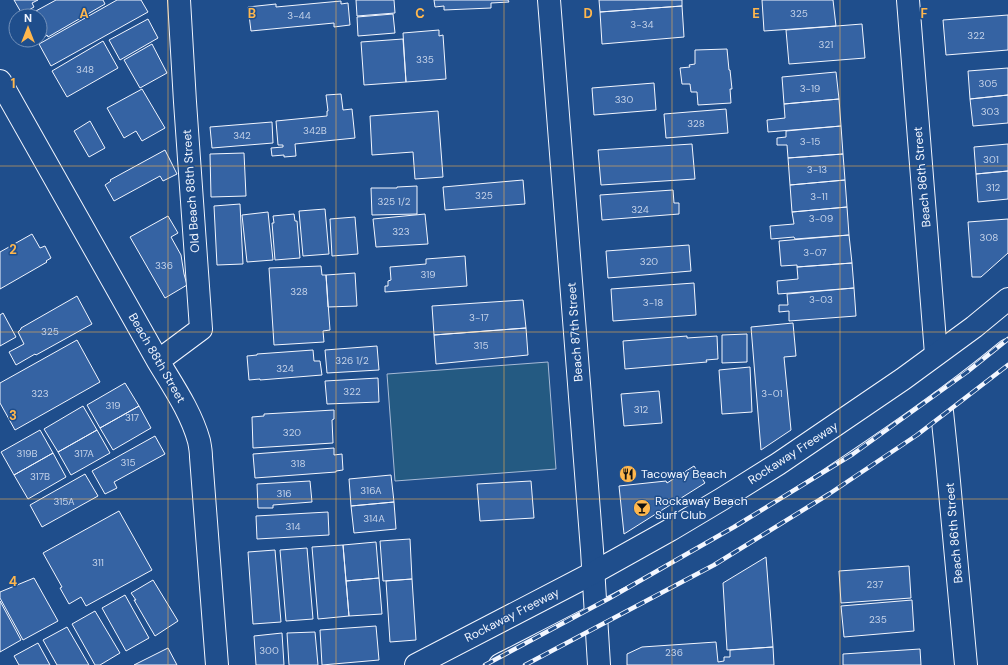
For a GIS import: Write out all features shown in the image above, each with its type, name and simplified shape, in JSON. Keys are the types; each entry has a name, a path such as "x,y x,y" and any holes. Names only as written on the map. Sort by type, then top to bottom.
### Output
{"street":[{"name":"Old Beach 88th Street","path":"158,361 201,329 185,110 179,0"},
{"name":"Beach 87th Street","path":"549,0 599,665"},
{"name":"Beach 86th Street","path":"908,0 936,354"},
{"name":"Beach 88th Street","path":"0,81 189,414 200,442 217,665"},
{"name":"Rockaway Freeway","path":"416,665 593,574 670,530 778,464 903,379 974,327 1008,299"},
{"path":"500,665 694,564 744,534 848,467 899,432 941,402 1008,350"},
{"name":"Beach 86th Street","path":"941,402 966,665"}],"shaded area":[{"path":"548,362 556,469 395,481 387,374"}],"building":[{"path":"14,0 38,0 32,3 34,7 32,8 19,8"},
{"path":"56,0 103,0 105,4 48,37 48,8 41,8"},
{"path":"117,0 141,0 148,12 51,66 41,48 48,48 48,39"},
{"path":"356,0 394,0 395,13 357,16"},
{"path":"434,0 508,0 509,2 491,3 491,8 444,10 444,6 435,7"},
{"path":"599,0 682,0 682,6 600,12"},
{"path":"762,0 833,0 836,26 764,31"},
{"path":"341,1 341,4 348,3 350,25 334,27 334,23 251,31 248,7 276,4 276,7"},
{"path":"682,6 684,37 602,44 600,12"},
{"path":"393,14 395,33 358,36 357,17"},
{"path":"1008,15 1008,50 946,55 943,20"},
{"path":"148,19 158,38 120,60 109,40"},
{"path":"862,24 865,58 789,64 786,30"},
{"path":"439,30 439,36 443,35 446,79 406,82 403,33"},
{"path":"403,39 406,82 364,85 361,42"},
{"path":"103,41 118,68 67,97 52,71"},
{"path":"152,44 167,73 140,88 124,60"},
{"path":"727,49 732,89 730,89 731,103 698,105 697,92 691,92 690,84 682,84 680,68 690,67 689,65 695,64 695,50"},
{"path":"1008,68 1008,95 970,99 968,71"},
{"path":"836,72 839,99 784,104 782,77"},
{"path":"654,83 656,110 594,115 592,88"},
{"path":"142,89 165,128 142,141 136,131 124,138 107,108"},
{"path":"341,94 343,110 352,109 355,138 295,144 296,156 272,156 271,148 283,147 283,145 278,145 276,121 327,116 328,111 326,95"},
{"path":"1008,95 1008,123 973,126 970,99"},
{"path":"839,99 841,126 768,132 767,120 785,118 784,104"},
{"path":"726,109 728,133 666,138 664,114"},
{"path":"438,111 443,177 415,179 413,152 372,155 370,116"},
{"path":"90,121 105,148 89,157 74,131"},
{"path":"272,122 273,143 212,148 210,127"},
{"path":"841,126 843,154 788,158 787,145 777,145 777,138 786,137 786,131"},
{"path":"692,144 695,179 601,185 598,150"},
{"path":"1008,144 1008,171 976,174 974,147"},
{"path":"165,150 177,174 163,181 160,176 114,201 105,185 111,181 110,180"},
{"path":"244,153 246,196 211,197 210,154"},
{"path":"843,154 845,180 790,185 788,158"},
{"path":"1008,171 1008,199 978,202 976,174"},
{"path":"523,180 525,204 445,210 443,187"},
{"path":"845,180 847,207 792,212 790,185"},
{"path":"417,186 417,214 372,215 371,188"},
{"path":"673,190 674,203 679,203 679,214 602,220 600,195"},
{"path":"240,204 243,264 217,265 214,206"},
{"path":"847,207 849,235 795,239 794,237 771,239 770,226 794,224 792,212"},
{"path":"325,209 329,254 303,256 299,211"},
{"path":"268,212 273,260 247,262 242,215"},
{"path":"294,214 295,221 297,221 300,258 275,260 272,223 274,223 273,216"},
{"path":"425,214 428,244 376,247 373,219"},
{"path":"168,216 178,233 171,237 181,255 187,285 165,298 130,237"},
{"path":"355,217 358,254 332,256 330,219"},
{"path":"1008,219 1008,253 981,277 972,277 968,222"},
{"path":"32,234 40,248 45,246 51,258 46,261 47,262 0,289 0,252"},
{"path":"849,235 852,263 797,267 797,265 781,266 779,241"},
{"path":"689,245 691,271 608,278 606,251"},
{"path":"465,256 467,286 385,292 385,286 388,286 388,281 391,280 390,267 426,264 426,259"},
{"path":"852,263 854,288 778,294 777,281 798,279 797,267"},
{"path":"321,266 322,275 326,275 330,330 323,331 324,342 274,345 269,268"},
{"path":"355,273 357,306 328,307 326,275"},
{"path":"694,283 696,315 613,321 611,289"},
{"path":"854,288 856,316 789,321 789,311 779,312 779,305 788,305 787,294"},
{"path":"77,296 92,324 16,365 9,352 24,344 18,332 21,328"},
{"path":"523,300 526,328 434,335 432,306"},
{"path":"3,313 16,337 0,346 0,315"},
{"path":"793,323 796,356 784,357 791,430 761,450 751,327"},
{"path":"526,328 528,355 436,364 434,335"},
{"path":"747,334 747,362 722,363 722,335"},
{"path":"687,336 687,338 717,336 718,359 706,360 707,362 625,369 623,341"},
{"path":"77,340 100,382 15,430 0,403 0,383"},
{"path":"377,346 379,370 327,373 325,350"},
{"path":"313,350 314,361 320,361 322,375 249,380 247,356"},
{"path":"750,367 752,412 722,414 719,370"},
{"path":"378,378 379,402 327,404 325,381"},
{"path":"125,383 139,406 100,428 87,405"},
{"path":"659,391 662,423 624,426 621,394"},
{"path":"83,406 97,430 58,452 44,429"},
{"path":"139,406 151,428 113,450 100,428"},
{"path":"334,410 334,419 332,420 333,443 253,448 252,417 264,416 264,414"},
{"path":"40,430 53,453 14,475 1,452"},
{"path":"97,430 110,453 71,475 58,452"},
{"path":"155,436 165,454 114,482 117,488 105,494 92,471"},
{"path":"334,448 334,455 342,454 343,470 336,472 255,478 253,454"},
{"path":"53,453 66,477 28,499 14,475"},
{"name":"Rockaway Beach Surf Club","path":"694,466 705,483 624,534 619,486 666,481 667,483"},
{"path":"85,474 98,496 42,527 30,505"},
{"path":"391,475 394,502 351,506 349,479"},
{"path":"310,481 312,502 273,505 273,508 258,508 257,484"},
{"path":"531,481 534,518 480,521 477,484"},
{"path":"394,502 396,529 354,533 351,506"},
{"path":"119,511 152,570 86,606 81,597 69,604 60,588 62,587 43,553"},
{"path":"328,512 329,535 257,539 256,516"},
{"path":"410,539 412,579 383,581 380,541"},
{"path":"376,542 379,578 346,581 343,545"},
{"path":"343,545 349,616 318,619 312,547"},
{"path":"307,548 313,619 286,621 280,550"},
{"path":"275,550 281,622 253,624 248,552"},
{"path":"766,557 773,647 727,650 723,583"},
{"path":"909,566 911,598 841,603 839,571"},
{"path":"34,578 58,621 23,640 0,598 0,592"},
{"path":"379,578 382,614 349,616 346,581"},
{"path":"412,579 416,640 390,642 386,581"},
{"path":"153,580 178,621 155,636 131,593"},
{"path":"125,595 149,638 126,651 102,608"},
{"path":"912,600 914,631 844,637 841,606"},
{"path":"0,601 21,640 0,652"},
{"path":"95,611 120,653 100,665 95,665 72,624"},
{"path":"376,626 379,660 322,665 320,630"},
{"path":"67,627 89,665 57,665 43,640"},
{"path":"315,632 318,665 289,665 287,633"},
{"path":"282,633 284,665 256,665 254,636"},
{"path":"716,642 718,662 724,661 724,657 730,657 730,650 773,647 774,665 627,665 627,654 642,647"},
{"path":"38,643 50,665 19,665 14,656"},
{"path":"168,648 177,665 134,665"},
{"path":"920,649 921,665 843,665 843,654"}],"railway":[{"path":"485,665 608,599 734,527 853,454 967,372 1008,339"},
{"path":"525,665 714,565 829,494 917,435 1008,365"}],"place":[{"name":"Tacoway Beach","path":"628,474"},
{"name":"Rockaway Beach Surf Club","path":"642,508"}]}
